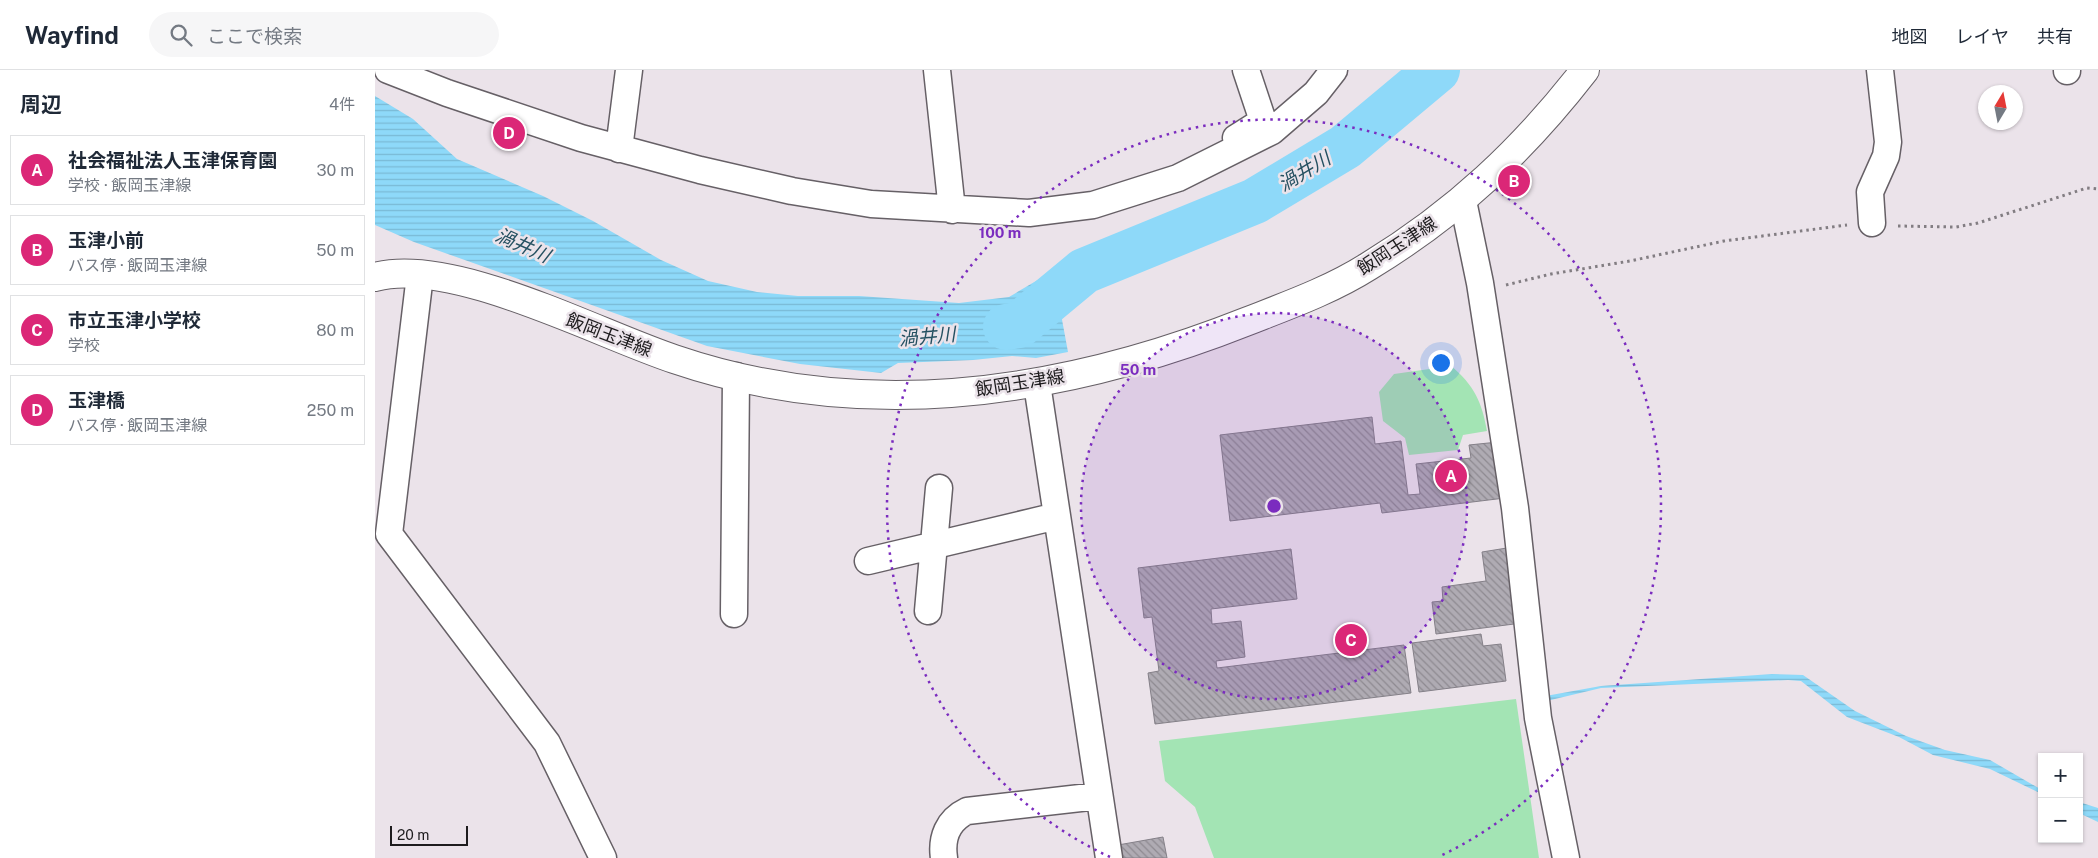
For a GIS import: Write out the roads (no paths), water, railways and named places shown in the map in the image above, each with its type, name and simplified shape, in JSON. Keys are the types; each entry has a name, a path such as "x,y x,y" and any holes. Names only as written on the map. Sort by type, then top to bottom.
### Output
{"main road":[{"name":"飯岡玉津線","path":"375,277 383,275 420,275 443,277 507,295 674,360 735,376 805,390 859,396 977,391 1037,384 1156,354 1224,331 1311,296 1367,268 1463,201 1506,161 1585,70"}],"street":[{"path":"388,70 447,93 581,138 792,191 871,204 1029,213 1093,205 1178,178 1272,131 1315,93 1334,70"},
{"path":"619,149 629,70"},
{"path":"937,70 953,210"},
{"path":"1231,153 1236,138 1263,121 1246,70"},
{"path":"1872,223 1870,192 1886,156 1888,142 1880,70"},
{"path":"1463,201 1482,292 1515,508 1538,718 1566,858"},
{"path":"420,275 389,534 547,743 603,858"},
{"path":"733,614 735,376"},
{"path":"1037,384 1098,796 1109,858"},
{"path":"928,611 939,488"},
{"path":"868,561 1057,516"},
{"path":"944,858 946,832 957,816 967,811 1098,796"}],"water":[{"path":"375,96 413,119 457,159 543,196 593,221 661,260 708,281 757,292 798,296 859,296 959,303 1009,297 1053,271 1068,352 1036,358 1012,356 973,360 898,363 881,373 800,364 707,346 414,242 375,225"},
{"path":"1772,674 1803,675 1855,711 1906,736 1945,750 1990,760 2038,788 2038,792 1990,769 1933,755 1899,737 1847,717 1801,681 1601,688 1534,704 1556,858 1552,858 1529,699 1601,686"},
{"path":"2083,803 2098,808 2098,822 2083,815"}],"waterway":[{"name":"渦井川","path":"1006,327 1019,325 1084,271 1255,201 1345,147 1437,70"}],"place":[{"name":"玉津橋","path":"509,133"},
{"name":"玉津小前","path":"1514,181"},
{"name":"社会福祉法人玉津保育園","path":"1451,476"},
{"name":"市立玉津小学校","path":"1351,640"}]}
